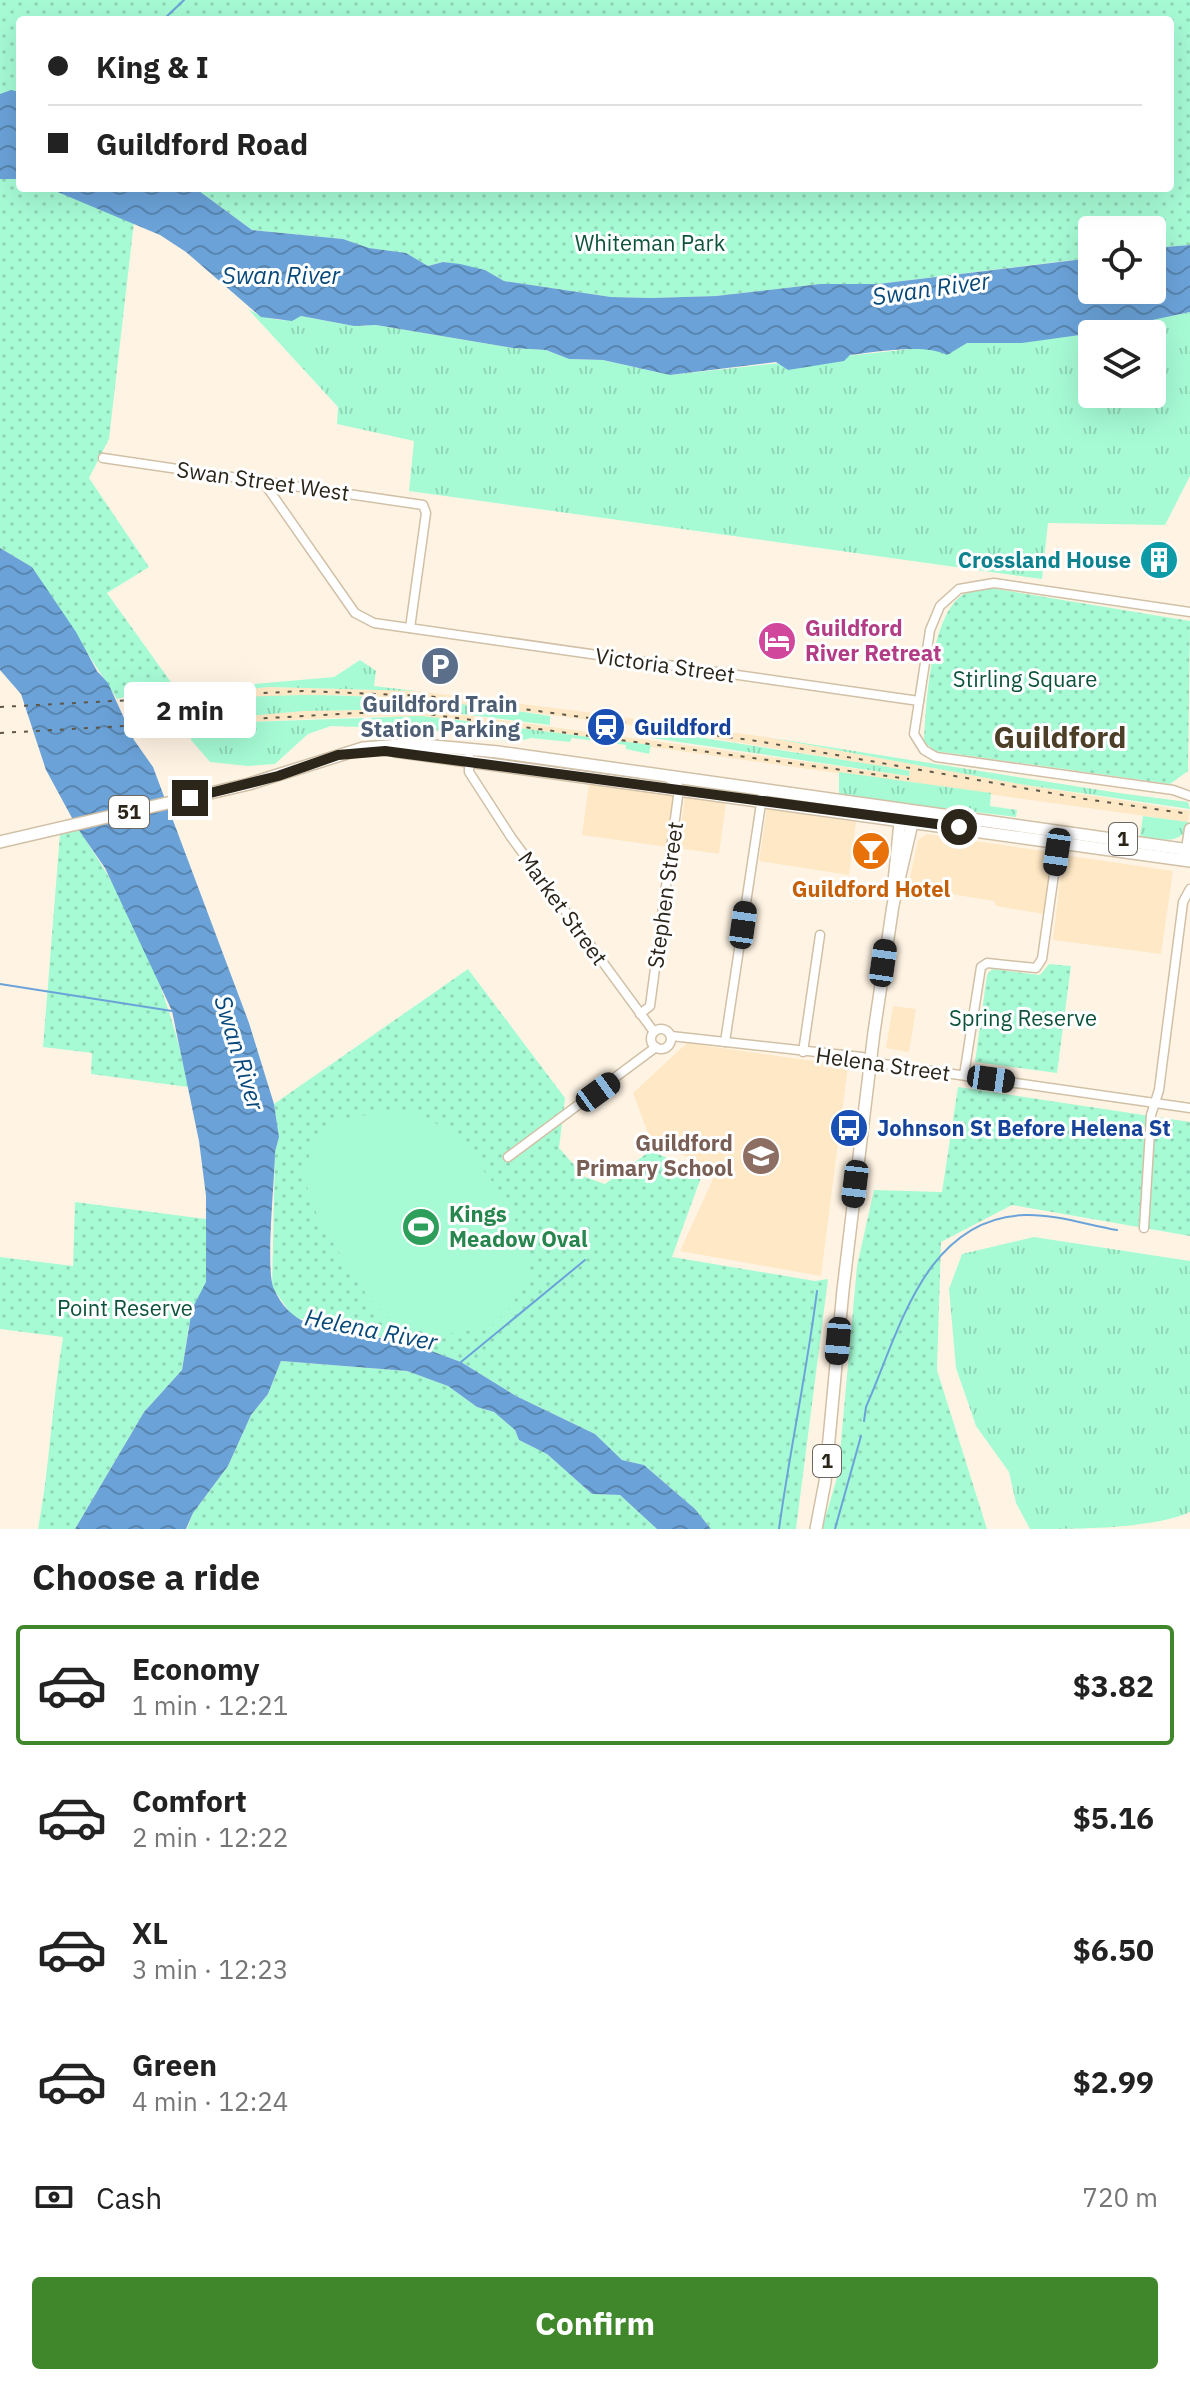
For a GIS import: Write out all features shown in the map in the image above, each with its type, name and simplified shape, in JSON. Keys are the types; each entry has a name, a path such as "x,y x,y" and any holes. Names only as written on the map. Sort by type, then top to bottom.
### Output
{"highway":[{"name":"51","path":"4,842 249,784 338,755 385,751 513,755 668,778 762,796"},
{"name":"51","path":"471,755 558,772 679,789 762,796 907,815"},
{"path":"513,755 519,763 558,772"},
{"name":"1","path":"816,1529 825,1482 843,1290 870,1061 893,905 893,869 907,815 1188,855"}],"main road":[{"path":"1188,855 1190,829"}],"street":[{"name":"Swan Street West","path":"103,458 423,505 426,513 410,628"},
{"path":"262,480 355,613 374,623 410,628"},
{"path":"1187,610 994,583 959,589 944,601 934,618 919,701 916,738 924,750 944,758 1173,790 1190,796"},
{"name":"Victoria Street","path":"410,628 919,701"},
{"name":"Market Street","path":"471,755 476,782 511,837 654,1032"},
{"name":"Stephen Street","path":"640,1014 650,1006 679,789 677,783 668,778"},
{"path":"1173,790 1190,786"},
{"path":"725,1042 762,796"},
{"path":"964,1075 981,967 987,963 1036,968 1042,959 1059,835"},
{"path":"1144,1228 1155,1103 1188,891"},
{"path":"803,1052 820,935"},
{"path":"508,1157 656,1047 667,1046 671,1036 661,1029 654,1032 651,1038 656,1047"},
{"name":"Helena Street","path":"671,1036 862,1057 870,1061 1190,1108"}],"shaded area":[{"path":"269,687 416,691 578,711 766,737 1019,784 1190,811 1188,822 451,719 380,716 193,724 193,721 304,711 421,709 909,776 910,771 652,728 497,708 340,695 185,699 185,695"},
{"path":"589,784 675,796 668,847 582,835"},
{"path":"685,797 726,803 719,854 678,848"},
{"path":"767,809 856,822 849,875 759,861"},
{"path":"927,834 1051,852 1044,914 996,906 994,901 908,887 918,840"},
{"path":"1063,855 1173,871 1161,954 1053,940"},
{"path":"893,1006 916,1009 909,1052 886,1048"},
{"name":"Guildford Primary School","path":"687,1043 848,1066 821,1276 680,1251 718,1168 652,1144 633,1093"}],"green space":[{"name":"Whiteman Park","path":"0,0 1190,0 1190,245 1166,247 1166,216 1078,216 1078,259 878,284 820,284 716,296 611,297 504,281 485,270 443,262 428,266 405,253 369,248 343,239 252,230 200,192 1174,192 1174,16 16,16 16,92 0,94"},
{"path":"16,178 16,192 58,192 134,222 109,439 89,478 149,567 107,593 173,685 117,699 32,567 0,548 0,179"},
{"path":"248,309 274,319 288,320 301,316 354,326 376,325 513,348 546,350 569,359 603,360 670,375 967,343 1022,342 1078,335 1078,408 1166,408 1166,320 1153,320 1190,312 1190,476 1165,525 1048,523 1042,579 409,491 414,441 337,424 338,407"},
{"name":"Stirling Square","path":"991,588 1190,621 1188,771 1170,784 935,751 924,742 932,664 942,623 961,596"},
{"path":"360,660 376,671 374,686 416,691 269,687 185,695 188,690 334,677"},
{"path":"300,695 394,698 488,707 550,716 550,725 421,709 304,711 193,721 185,699"},
{"path":"419,716 651,745 649,754 626,749 626,745 572,738 570,742 531,738 516,742 425,729 331,726 308,734 275,764 248,766 210,762 191,740 193,724"},
{"path":"653,730 910,771 909,776 652,738"},
{"path":"766,737 1188,802 1190,809 1019,784"},
{"path":"839,772 991,793 990,806 1017,810 1016,817 843,796 839,793"},
{"path":"1143,816 1188,822 1186,830 1176,838 1155,839 1140,836"},
{"path":"78,829 116,889 147,952 171,1019 188,1087 91,1074 92,1053 43,1047 60,834"},
{"name":"Spring Reserve","path":"1049,964 1071,966 1057,1073 975,1062 987,975 992,969 1040,975"},
{"path":"468,969 565,1098 559,1148 585,1177 605,1184 650,1151 703,1172 672,1257 815,1281 828,1279 796,1529 711,1529 695,1509 644,1465 622,1460 595,1434 516,1396 461,1362 415,1345 293,1317 272,1287 275,1152 279,1137 274,1104"},
{"path":"958,1087 1190,1122 1190,1236 1012,1205 941,1242 937,1370 987,1529 822,1529 838,1474 857,1266 874,1190 942,1192"},
{"name":"Kings Meadow Oval","path":"376,1112 419,1114 453,1133 496,1186 521,1231 529,1272 511,1307 491,1327 440,1335 396,1326 370,1300 320,1223 304,1178 312,1145 333,1124"},
{"name":"Point Reserve","path":"75,1202 206,1219 206,1282 189,1325 182,1370 144,1412 75,1529 38,1529 63,1337 0,1329 0,1257 73,1266"},
{"path":"1034,1237 1190,1261 1190,1512 1135,1525 1030,1529 1016,1503 1009,1472 976,1426 956,1368 949,1289 962,1254"},
{"path":"281,1361 407,1371 448,1386 477,1407 494,1412 515,1430 519,1440 547,1454 592,1494 620,1495 657,1529 187,1529 193,1513 228,1466 251,1415 268,1394"}],"water":[{"path":"16,91 16,179 0,179 0,94"},
{"name":"Swan River","path":"58,192 200,192 252,230 343,239 369,248 406,253 428,266 443,262 460,264 485,270 504,281 611,297 716,296 820,284 878,284 1078,260 1078,304 1166,304 1166,247 1190,245 1190,312 1153,320 1078,320 1078,335 1022,343 967,343 947,355 938,351 900,349 850,355 844,361 788,370 776,362 670,375 603,360 569,359 546,350 513,348 376,325 354,326 301,316 292,321 261,317 186,252 160,235"},
{"path":"0,548 32,567 76,632 97,671 108,683 134,740 153,767 249,1023 274,1104 279,1137 275,1152 270,1264 274,1289 284,1305 308,1323 415,1345 461,1362 516,1396 595,1434 622,1460 644,1465 695,1509 711,1529 657,1529 620,1495 592,1494 547,1454 519,1440 515,1430 494,1412 477,1407 448,1386 407,1371 281,1361 268,1394 251,1415 228,1466 193,1513 186,1529 75,1529 144,1412 182,1370 192,1309 206,1282 206,1196 199,1141 172,1011 105,868 78,829 46,770 21,694 0,670"}],"waterway":[{"path":"167,16 184,0"},
{"path":"0,984 172,1011"},
{"path":"864,1421 866,1407 920,1284 939,1258 962,1236 991,1221 1025,1215 1060,1218 1117,1230"},
{"path":"461,1362 585,1260"},
{"path":"779,1529 817,1291"},
{"path":"835,1529 861,1436"}],"railway":[{"path":"0,707 302,691 428,696 757,741 1085,799 1190,814"},
{"path":"0,733 358,713 420,713 909,779"}],"place":[{"name":"Crossland House","path":"1159,560"},
{"name":"Guildford River Retreat","path":"777,641"},
{"name":"Guildford Train Station Parking","path":"440,666"},
{"name":"Guildford","path":"606,727"},
{"name":"Guildford Hotel","path":"871,851"},
{"name":"Johnson St Before Helena St","path":"849,1128"},
{"name":"Guildford Primary School","path":"761,1156"},
{"name":"Kings Meadow Oval","path":"421,1227"}],"district":[{"name":"Guildford","path":"1060,738"}],"route":[{"path":"190,798 278,776 338,755 385,751 468,759 959,827"}],"water label":[{"name":"Helena River","path":"371,1330"}]}
